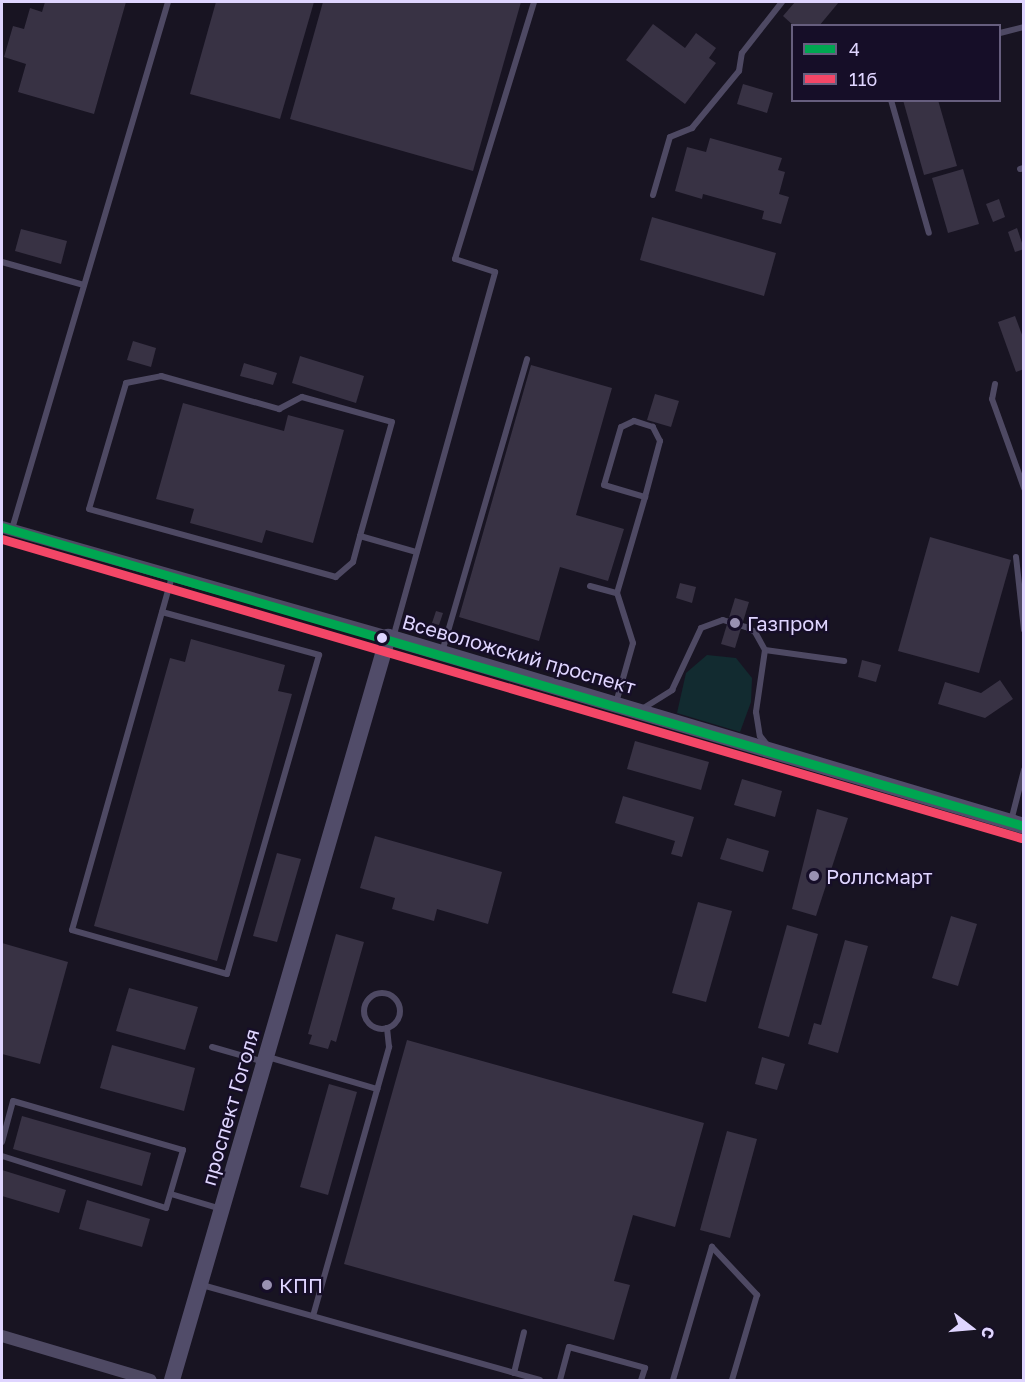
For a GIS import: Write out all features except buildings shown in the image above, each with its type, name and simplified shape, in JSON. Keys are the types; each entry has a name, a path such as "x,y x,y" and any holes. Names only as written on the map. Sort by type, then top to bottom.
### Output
{"street":[{"name":"Всеволожский проспект","path":"7,528 637,710 1017,824"},
{"name":"проспект Гоголя","path":"172,1380 391,638"},
{"path":"2,1336 151,1380"}],"lane":[{"path":"7,528 84,285 168,2"},
{"path":"391,638 495,272 455,259 534,2"},
{"path":"653,195 670,137 692,128 739,71 742,53 782,2"},
{"path":"1001,32 1023,27"},
{"path":"892,102 929,233"},
{"path":"2,262 84,285"},
{"path":"442,653 527,359"},
{"path":"161,376 279,409 302,397 392,422 360,536 353,562 336,577 89,508 126,383 161,376"},
{"path":"995,384 992,399 1023,488"},
{"path":"616,704 633,643 617,593 645,497 660,441 653,427 634,421 621,427 604,485 645,497"},
{"path":"360,536 416,552"},
{"path":"1016,557 1023,630"},
{"path":"162,612 319,656 227,974 72,930 172,576"},
{"path":"590,586 617,593"},
{"path":"637,710 652,705 672,690 694,639 711,621 746,627 755,632 765,650 756,718 760,736 770,749"},
{"path":"765,650 844,660"},
{"path":"1017,824 1023,770"},
{"path":"377,994 391,995 399,1006 398,1020 387,1028 373,1026 365,1016 366,1002 377,994"},
{"path":"313,1316 389,1047 387,1028"},
{"path":"212,1047 377,1089"},
{"path":"2,1143 13,1101 183,1150 166,1208 2,1156"},
{"path":"171,1194 222,1209"},
{"path":"673,1380 712,1247 757,1295 732,1380"},
{"path":"200,1285 540,1380"},
{"path":"514,1373 524,1332"},
{"path":"560,1380 569,1347 645,1368 641,1380"}],"green space":[{"path":"707,655 736,658 752,678 751,702 740,732 677,713 686,673"}],"transit line":[{"name":"4","path":"2,527 1024,826"},
{"name":"11б","path":"2,539 1021,838"}],"place":[{"name":"Газпром","path":"735,623"},
{"name":"Роллсмарт","path":"814,876"},
{"name":"КПП","path":"267,1285"}]}
